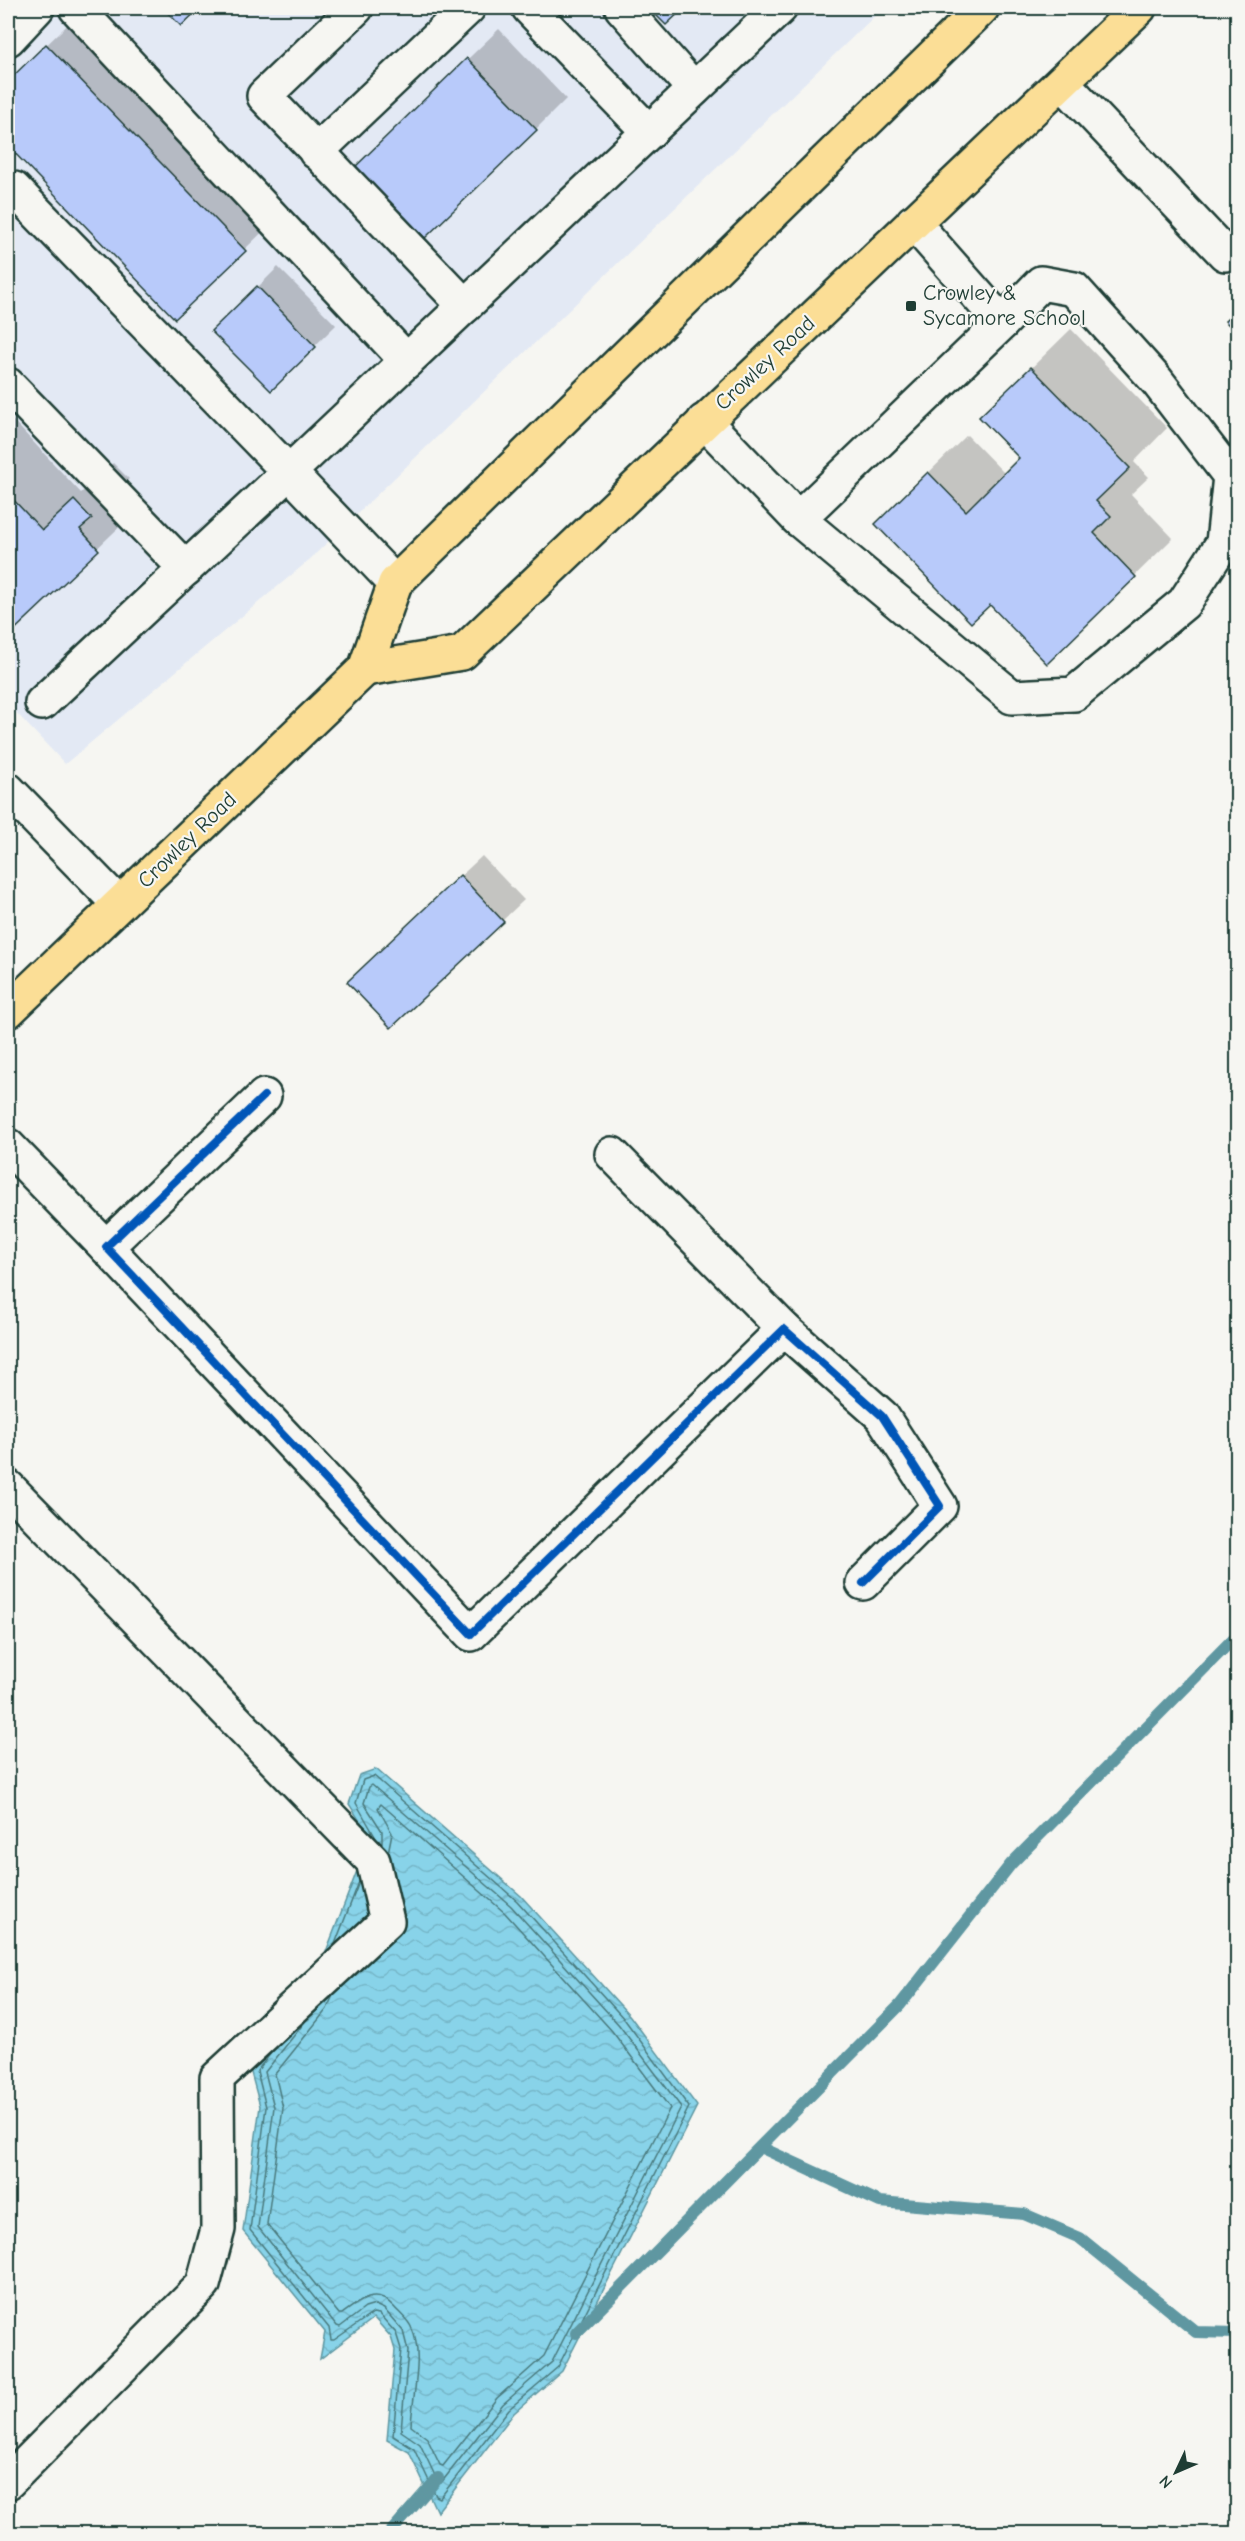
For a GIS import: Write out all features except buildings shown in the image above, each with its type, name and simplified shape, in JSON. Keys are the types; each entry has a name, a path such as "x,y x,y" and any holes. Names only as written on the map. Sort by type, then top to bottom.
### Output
{"main road":[{"name":"Crowley Road","path":"8,1011 366,669 394,583 982,8"},
{"name":"Crowley Road","path":"366,669 462,653 1139,8"}],"street":[{"path":"8,39 37,8"},
{"path":"76,8 407,361"},
{"path":"356,8 264,96 465,306"},
{"path":"316,152 468,8"},
{"path":"529,8 649,132"},
{"path":"622,8 694,89"},
{"path":"42,703 780,8"},
{"path":"1062,82 1226,254"},
{"path":"14,189 394,583"},
{"path":"914,222 1002,323"},
{"path":"704,421 798,519 1012,697 1074,694 1184,603 1223,543 1230,476 1156,381 1074,288 1041,283 798,519"},
{"path":"8,385 186,569"},
{"path":"8,790 119,904"},
{"path":"106,1247 264,1096"},
{"path":"8,1146 471,1634 784,1329"},
{"path":"612,1154 784,1329 882,1416 940,1506 863,1583"},
{"path":"8,1487 373,1862 387,1921 217,2078 218,2229 203,2285 8,2482"}],"shaded area":[{"path":"8,8 883,8 307,562 65,764 8,704"}],"water":[{"path":"376,1769 521,1896 630,2016 697,2106 562,2371 514,2413 437,2512 409,2452 387,2440 395,2350 391,2337 374,2318 320,2359 325,2332 243,2231 260,2106 250,2069 309,1996 370,1837 349,1804 359,1775"}],"waterway":[{"path":"576,2333 900,2005 1011,1864 1238,1634"},
{"path":"760,2147 880,2202 1024,2214 1080,2238 1196,2332 1238,2333"},
{"path":"389,2534 438,2478"}],"cycle path":[{"path":"264,1096 106,1247 471,1634 784,1329 882,1416 940,1506 863,1583"}],"place":[{"name":"Crowley & Sycamore School","path":"911,306"}]}
